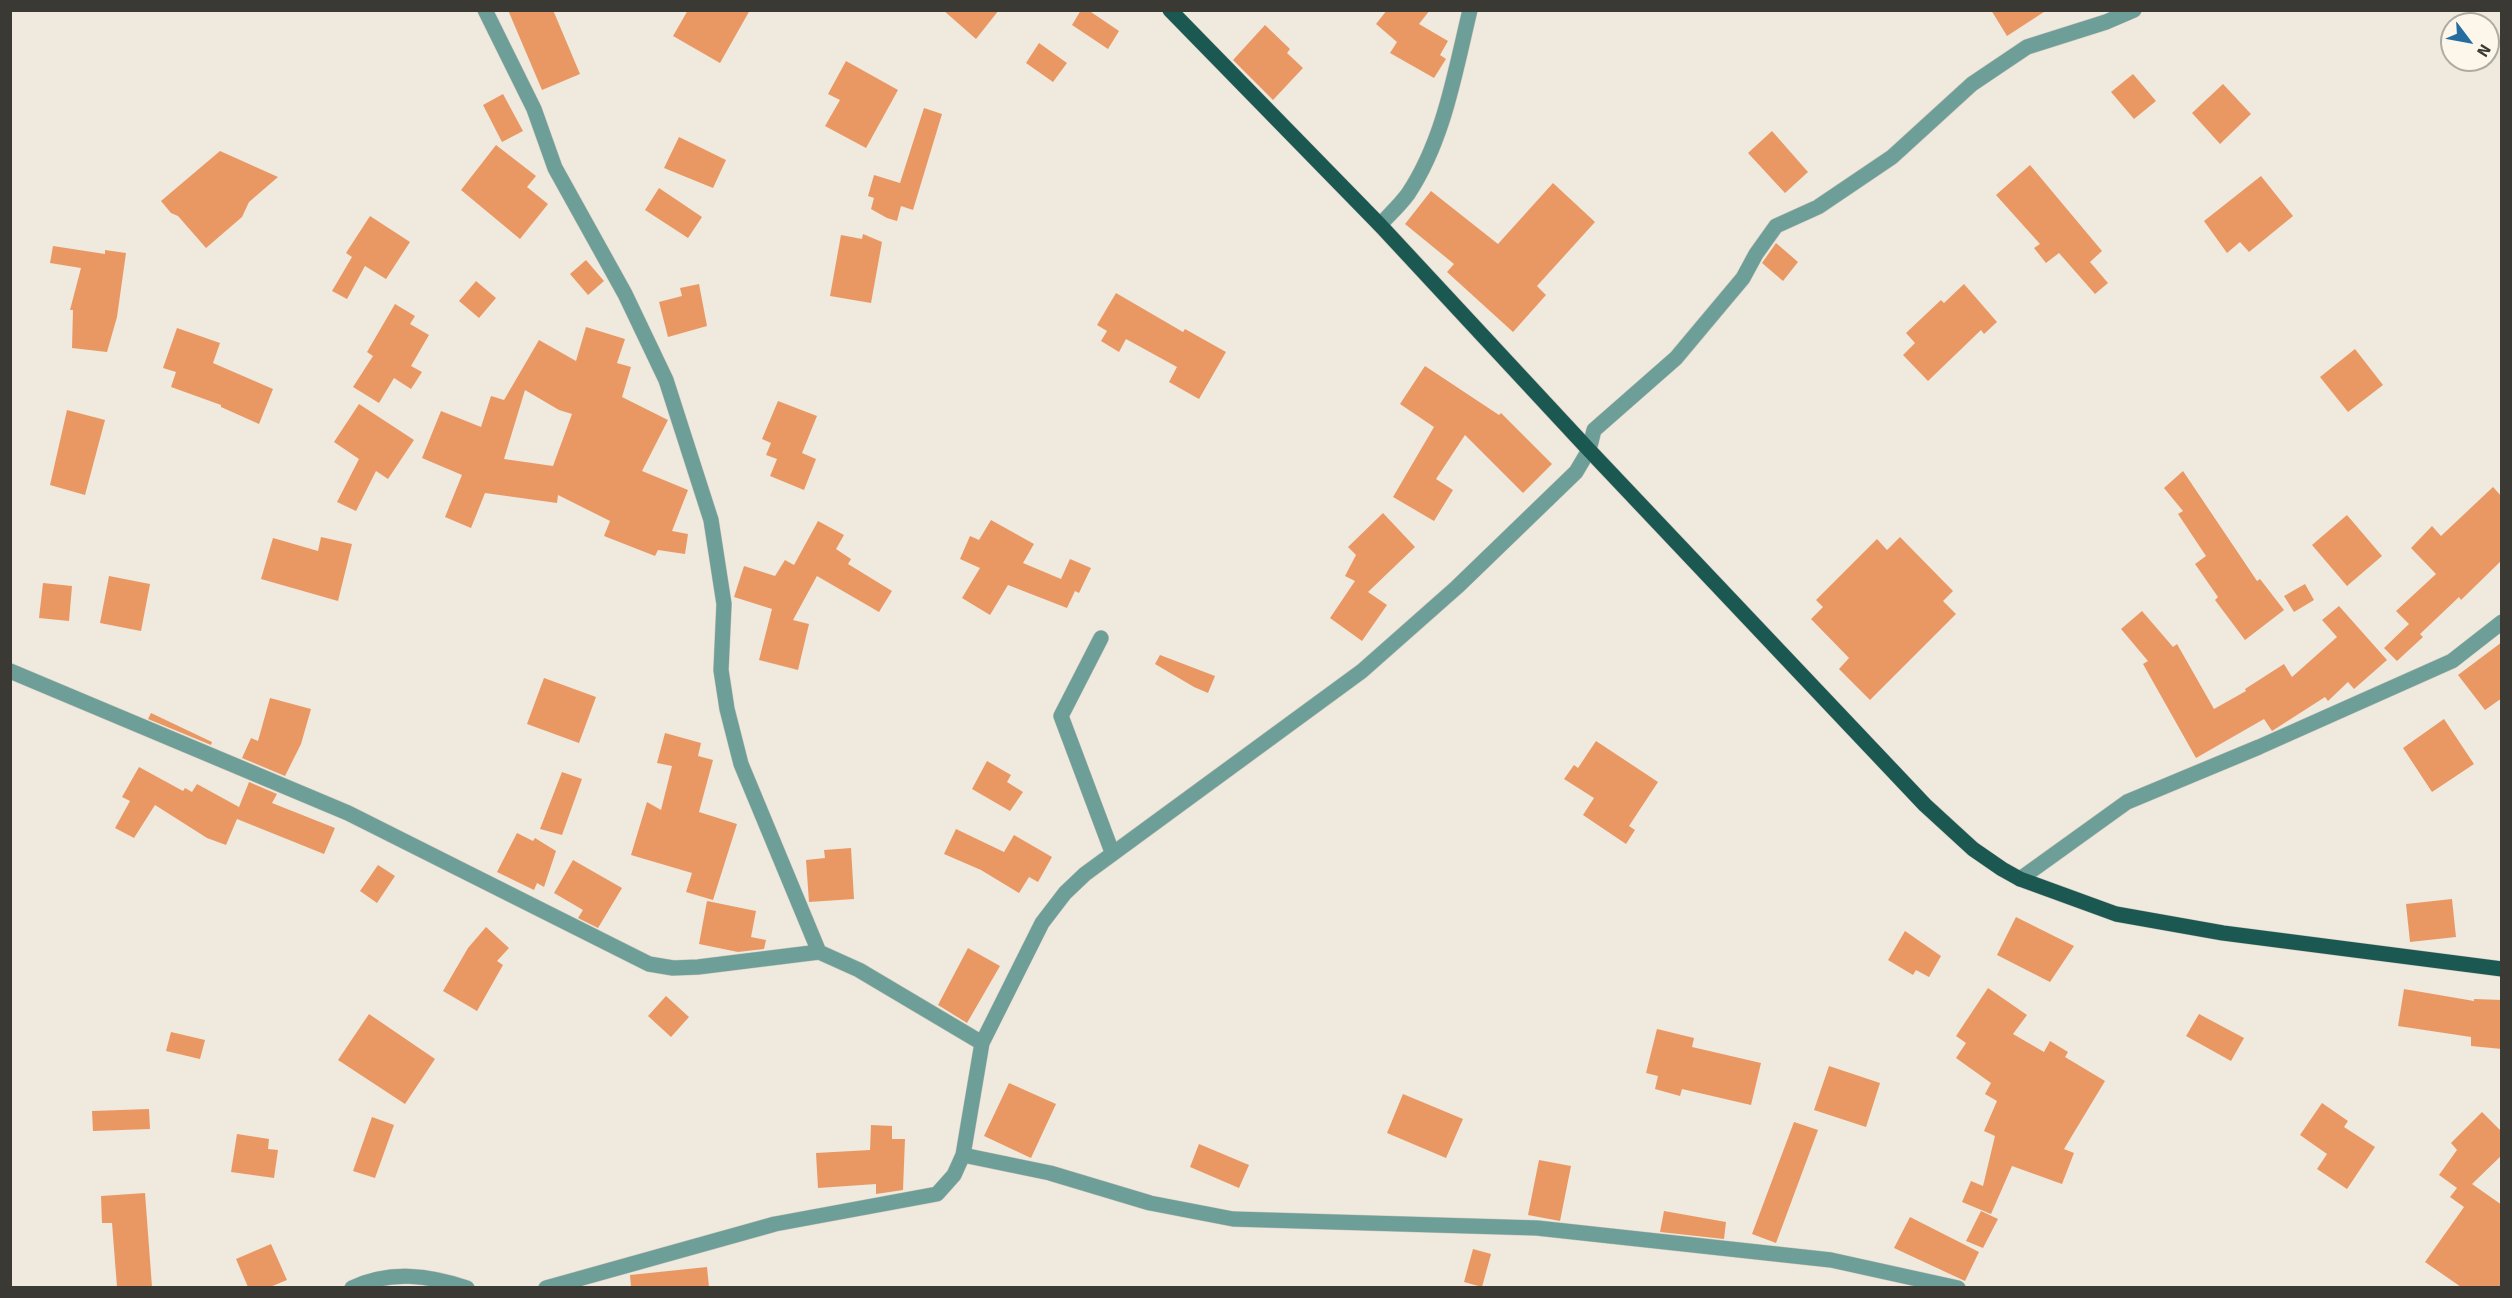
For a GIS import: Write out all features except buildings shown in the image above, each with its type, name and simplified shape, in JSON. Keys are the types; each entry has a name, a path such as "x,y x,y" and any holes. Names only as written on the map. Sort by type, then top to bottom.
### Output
{"main road":[{"path":"1170,10 1380,225 1925,805 1973,849 2020,879 2115,914 2223,933 2502,969"}],"street":[{"path":"485,10 534,109 555,168 625,294 666,380 711,520 724,604 721,670 727,709 741,764 819,952"},
{"path":"1380,225 1408,195 1433,148 1470,10"},
{"path":"546,1287 775,1224 937,1194 954,1175 963,1155 982,1043 1042,923 1065,893 1112,852 1362,671 1457,587 1576,472 1589,450 1594,430 1676,358 1743,278 1756,254 1776,226 1818,207 1892,157 1972,84 2027,47 2106,22 2134,10"},
{"path":"2020,879 2127,802 2259,747 2452,661 2502,622"},
{"path":"1101,638 1061,716 1112,852"},
{"path":"10,670 348,813 649,964 674,968 698,967 819,952 859,970 982,1043"},
{"path":"963,1155 1050,1173 1150,1203 1233,1219 1537,1228 1831,1260 1958,1287"},
{"path":"352,1287 402,1275 427,1277 467,1287"}]}
